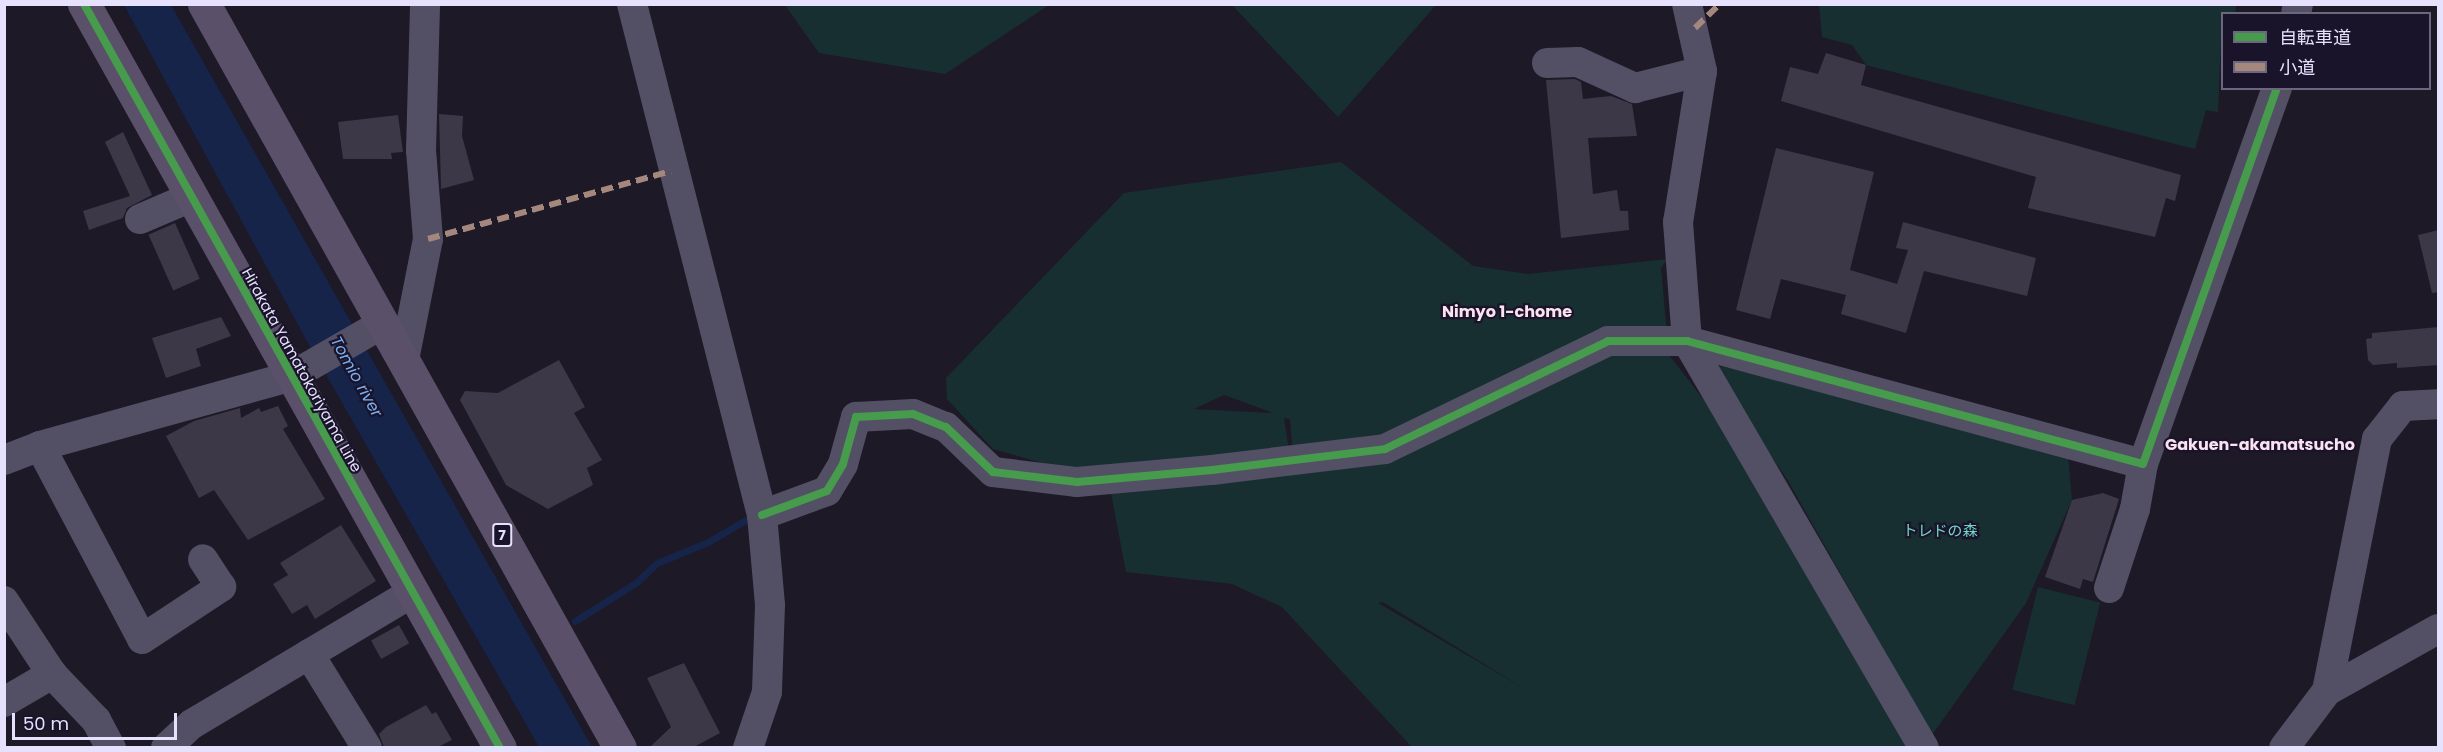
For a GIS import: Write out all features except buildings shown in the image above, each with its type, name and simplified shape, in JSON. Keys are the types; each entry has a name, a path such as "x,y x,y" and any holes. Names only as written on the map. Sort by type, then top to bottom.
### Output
{"main road":[{"name":"Hirakata Yamatokoriyama Line","path":"84,4 189,198 300,371 410,594 500,747"},
{"name":"7","path":"204,4 375,328 404,360 620,747"}],"street":[{"path":"404,360 428,239 421,150 424,4"},
{"path":"632,4 762,515 770,605 767,692 748,747"},
{"path":"1687,4 1702,71 1678,222 1687,340 1924,747"},
{"path":"1547,63 1578,62 1635,88 1702,71"},
{"path":"2109,588 2135,509 2143,464 2276,90"},
{"path":"140,219 189,198"},
{"path":"4,460 39,446 300,371 375,328"},
{"path":"762,515 827,491 843,464 856,417 913,414 946,427 993,472 1077,482 1201,471 1385,449 1608,341 1687,340 2143,464"},
{"path":"2327,691 2377,439 2403,406 2439,404"},
{"path":"39,446 142,639 220,587 203,559"},
{"path":"175,744 309,654 410,594"},
{"path":"4,601 52,674 96,720 111,747"},
{"path":"2284,747 2327,691 2439,629"},
{"path":"309,654 367,747"},
{"path":"4,702 52,674"}],"green space":[{"path":"1819,4 2236,5 2235,12 2221,12 2218,112 2206,110 2195,149 1866,65 1852,45 1822,37"},
{"path":"785,5 1049,5 945,74 819,53"},
{"path":"1232,5 1436,5 1338,117"},
{"path":"1341,162 1473,266 1528,274 1668,259 1661,268 1669,355 1761,474 1914,747 1412,747 1282,607 1232,584 1126,572 1110,488 1294,470 1290,419 1284,418 1289,451 1064,469 993,449 947,399 946,378 1124,193","holes":["1224,395 1271,412 1271,413 1194,409","1383,602 1525,689 1378,603"]},
{"name":"トレドの森","path":"1708,364 1812,384 2068,455 2072,500 2026,603 1932,735 1787,479"},
{"path":"2038,587 2100,602 2074,705 2012,690"}],"water":[{"name":"Tomio river","path":"124,5 171,5 592,747 539,747 309,345"}],"waterway":[{"path":"575,621 637,582 657,563 708,542 749,518"}],"marked path":[{"path":"1695,28 1720,4"},
{"path":"428,239 671,171"}],"cycle path":[{"path":"84,4 500,748"},
{"path":"762,515 827,491 843,464 856,417 913,414 946,427 993,472 1077,482 1212,470 1385,449 1608,341 1687,341 2143,464 2276,90"}],"district":[{"name":"Nimyo 1-chome","path":"1507,312"},
{"name":"Gakuen-akamatsucho","path":"2260,445"}]}
